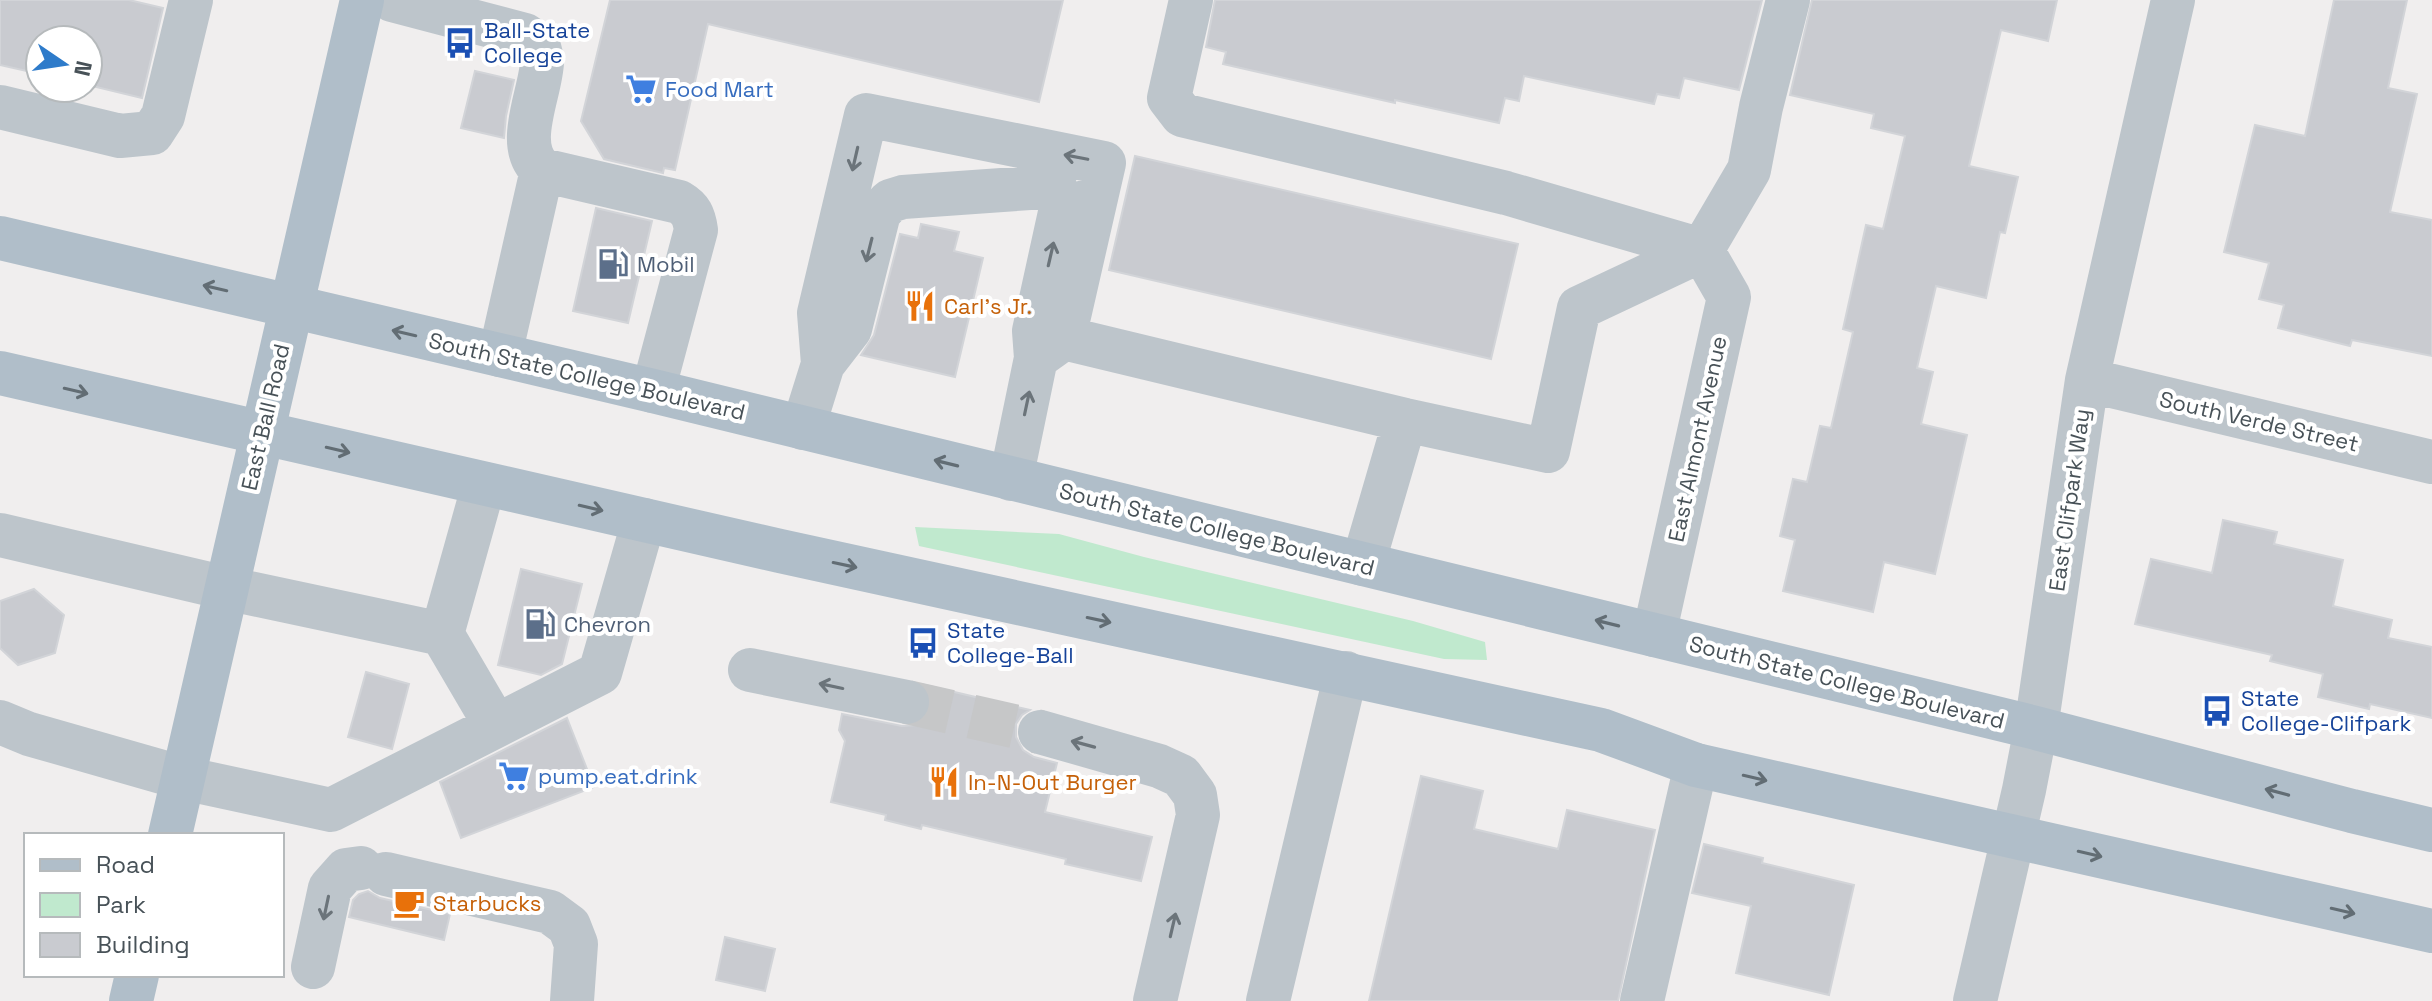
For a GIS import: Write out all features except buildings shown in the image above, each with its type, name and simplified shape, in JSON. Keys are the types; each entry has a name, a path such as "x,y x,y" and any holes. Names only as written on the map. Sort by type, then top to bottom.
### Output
{"main road":[{"name":"East Ball Road","path":"170,833 362,0"},
{"name":"South State College Boulevard","path":"0,238 653,391 2036,728 2432,830"},
{"path":"0,373 644,520 1601,730 1696,765 2432,931"},
{"path":"131,1001 137,977"}],"street":[{"path":"0,107 120,136 152,133 163,116 191,0"},
{"path":"392,0 525,35 538,44 543,60 529,135 530,152 535,164 542,170 679,202 689,208 696,230 653,391"},
{"path":"1191,0 1169,98 1182,115 1506,193 1702,250"},
{"path":"803,428 823,364 850,329 879,213 890,201 903,197 1045,187 1058,193 1061,208 1034,331 1050,348 1548,451 1579,308 1702,250 1749,170 1788,0"},
{"name":"East Clifpark Way","path":"1975,1001 2036,728 2087,380 2173,0"},
{"path":"823,364 819,313 866,115 1104,163 1011,479"},
{"path":"500,355 542,170"},
{"name":"East Almont Avenue","path":"1654,635 1729,297 1702,250"},
{"name":"South Verde Street","path":"2087,380 2432,462"},
{"path":"1363,564 1405,420"},
{"path":"484,484 442,634 496,726"},
{"path":"0,722 29,734 183,778 331,810 600,673 644,520"},
{"path":"0,535 442,634"},
{"path":"750,670 907,702"},
{"path":"1268,1001 1346,673"},
{"path":"1040,732 1159,766 1181,776 1195,795 1198,815 1155,1001"},
{"path":"1642,1001 1696,765"},
{"path":"313,967 330,888 346,870 374,871 550,912 569,926 576,944 572,1001"}],"green space":[{"path":"915,527 1059,534 1413,621 1485,642 1487,660 1444,659 919,546"}],"tunnel":[{"path":"907,702 1040,732"}],"place":[{"name":"Ball-State College","path":"460,43"},
{"name":"Food Mart","path":"641,89"},
{"name":"Mobil","path":"613,264"},
{"name":"Carl's Jr.","path":"920,306"},
{"name":"Chevron","path":"540,624"},
{"name":"State College-Ball","path":"923,643"},
{"name":"State College-Clifpark","path":"2217,711"},
{"name":"pump.eat.drink","path":"514,776"},
{"name":"In-N-Out Burger","path":"944,782"},
{"name":"Starbucks","path":"409,903"}]}
